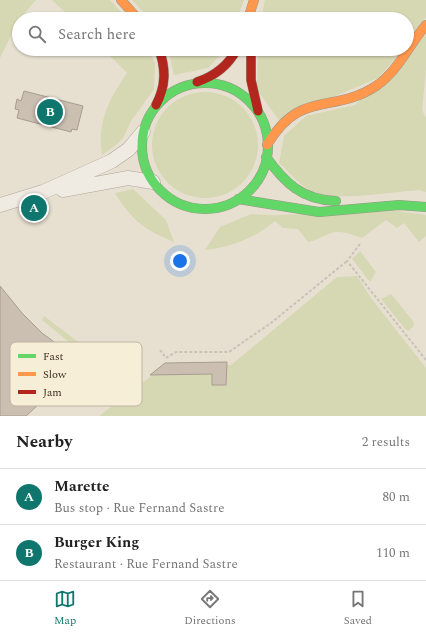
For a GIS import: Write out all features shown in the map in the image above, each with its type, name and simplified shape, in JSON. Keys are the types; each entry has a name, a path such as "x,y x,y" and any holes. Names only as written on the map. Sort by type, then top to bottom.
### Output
{"main road":[{"path":"121,0 132,12"},
{"path":"251,12 255,0"},
{"path":"254,12 255,0"},
{"path":"414,42 426,25"},
{"path":"161,56 165,80 162,94 148,118 143,132 142,155 146,169 153,182 172,199 192,207 217,207 238,199 254,184 261,173 268,145 266,130 251,86 251,56"},
{"path":"156,106 171,92 210,77 223,69 232,56"},
{"path":"268,145 282,123 296,112 351,98 376,86 396,68 404,56"},
{"path":"194,83 214,83 232,89 248,100 260,116"},
{"path":"266,157 283,178 303,195 326,201 360,199"},
{"path":"238,199 258,200 302,211 318,212 392,205 426,207"}],"street":[{"path":"43,192 119,157 129,150 143,132"},
{"path":"0,205 43,192 121,178 133,178 153,182"}],"path":[{"path":"160,350 166,358 176,352 229,352 271,323 348,261 360,244"},
{"path":"348,261 426,360"}],"green space":[{"path":"0,0 36,0 25,12 12,12 12,33 0,58"},
{"path":"52,0 110,0 121,12 65,12"},
{"path":"132,0 244,0 240,12 143,12"},
{"path":"265,0 426,0 426,17 414,34 414,12 262,12"},
{"path":"426,35 426,69 422,110 426,118 426,192 419,190 362,196 331,196 319,194 309,190 297,181 279,163 284,136 306,116 355,105 405,56 414,56 414,47"},
{"path":"110,56 152,56 155,63 154,89 131,121 123,138 102,155 101,132 106,111 115,92 127,73"},
{"path":"170,56 219,56 208,68 174,75"},
{"path":"258,56 398,56 378,78 279,120 257,90"},
{"path":"205,92 225,96 243,107 254,125 258,145 254,165 243,183 225,194 205,198 185,194 167,183 156,165 152,145 156,125 167,107 185,96"},
{"path":"133,189 166,220 174,242 140,224 127,211 115,193"},
{"path":"397,211 426,215 426,236 419,242 404,223 397,228 386,220 362,238 336,232 308,242 298,229 283,228 275,221 251,237 242,241 224,247 205,250 220,227 251,214 275,215"},
{"path":"360,251 376,272 370,282 352,259"},
{"path":"357,276 371,298 426,368 426,416 99,416 112,406 142,406 142,383 167,364 231,365 337,277"},
{"path":"391,294 413,321 414,325 409,331 405,329 381,299"},
{"path":"44,316 78,342 69,342 42,320"}],"building":[{"path":"24,91 83,106 77,130 72,129 71,132 17,118 19,110 15,109 17,99 21,101"},
{"path":"0,286 22,313 42,333 54,342 10,342 10,406 37,406 26,416 0,416"},
{"path":"227,362 226,385 212,385 212,374 150,375 165,363"}],"traffic: fast":[{"path":"211,83 235,90 250,101 261,116 267,134 268,146 267,158 261,176 250,191 235,202 217,208 199,209 175,202 160,191 149,176 143,158 142,140 149,116 160,101 175,90 193,84 211,83"},
{"path":"266,157 280,175 295,188 313,197 336,201"},
{"path":"238,199 319,212 399,205 426,207"}],"traffic: slow":[{"path":"121,0 132,12"},
{"path":"250,12 254,0"},
{"path":"414,41 426,25"},
{"path":"267,145 280,127 292,116 305,109 360,95 384,80 403,56"}],"traffic: jam":[{"path":"156,105 162,91 164,77 161,56"},
{"path":"197,82 210,77 220,70 232,56"},
{"path":"251,56 251,80 258,111"}],"place":[{"name":"Burger King","path":"50,112"},
{"name":"Marette","path":"34,208"}]}
